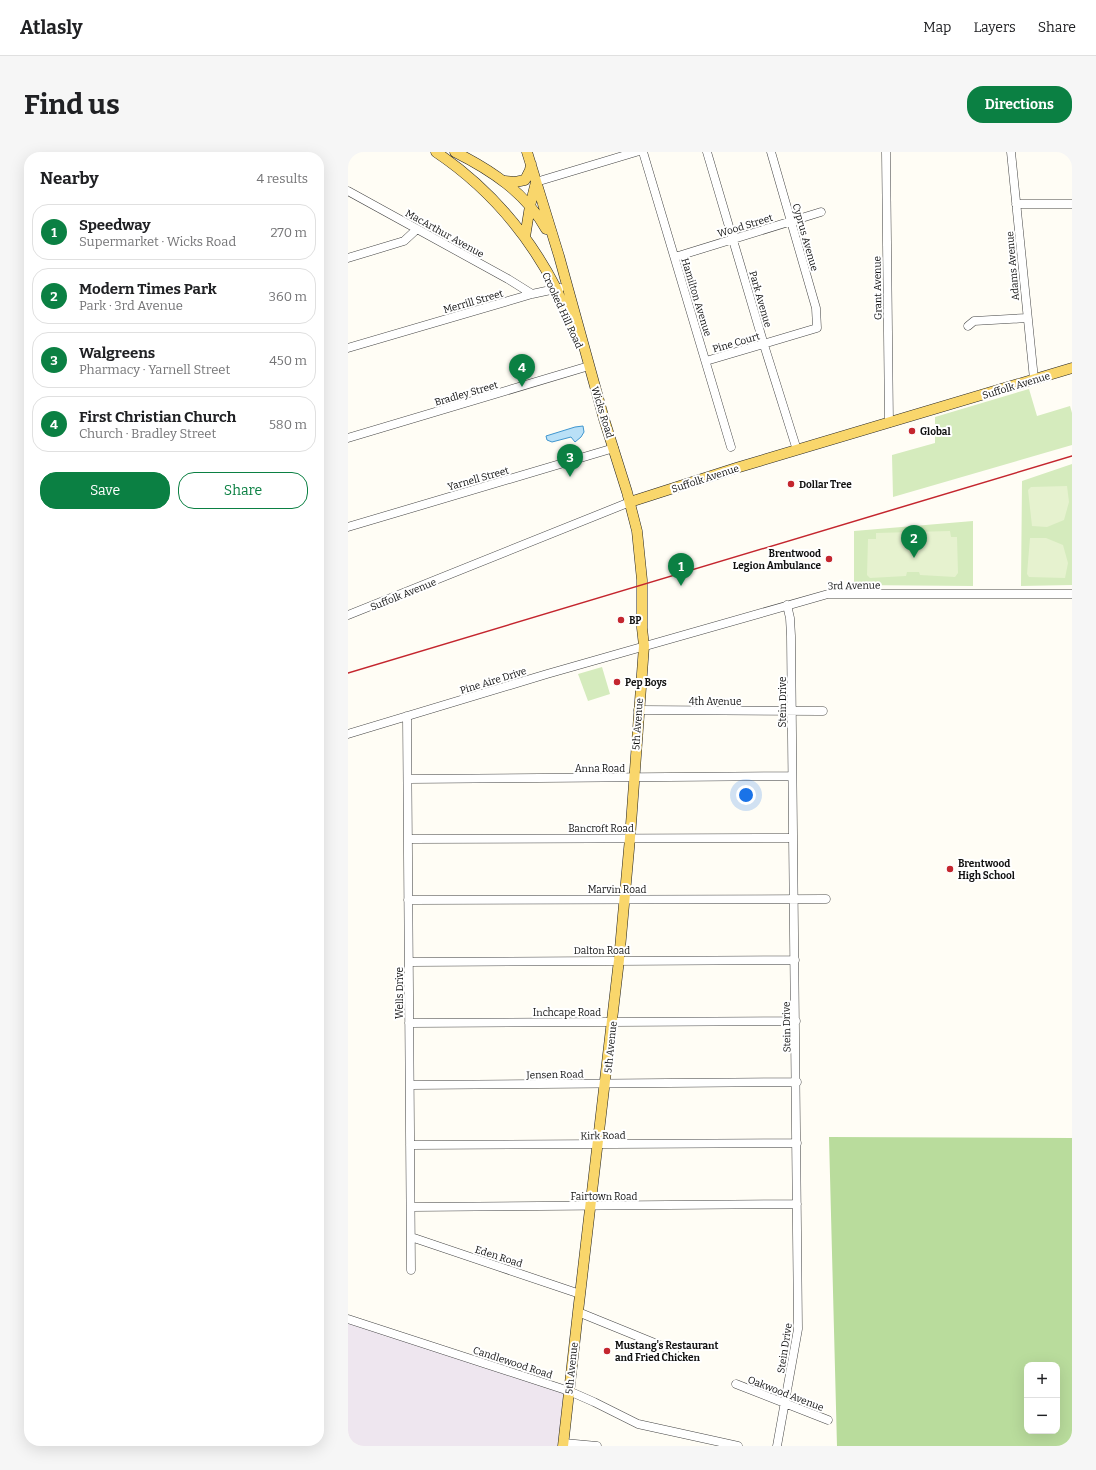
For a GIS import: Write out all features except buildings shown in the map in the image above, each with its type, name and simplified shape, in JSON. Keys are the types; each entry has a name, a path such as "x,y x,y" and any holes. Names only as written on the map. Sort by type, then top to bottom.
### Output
{"main road":[{"name":"Crooked Hill Road","path":"436,152 455,165 490,195 525,237 555,288 589,366"},
{"path":"455,152 505,181 530,206 540,219 559,256"},
{"name":"Wicks Road","path":"527,152 559,256 637,531 640,555 644,646"},
{"path":"505,181 515,182 526,180 531,164"},
{"name":"Wicks Road","path":"525,237 536,182"},
{"name":"Suffolk Avenue","path":"630,502 736,468 1072,368"},
{"name":"5th Avenue","path":"564,1444 619,960 630,838 638,710 644,646"}],"street":[{"path":"536,182 636,152"},
{"name":"Hamilton Avenue","path":"643,152 731,447"},
{"name":"Park Avenue","path":"707,152 764,345 797,450"},
{"name":"Cyprus Avenue","path":"771,152 816,308 817,328"},
{"name":"Grant Avenue","path":"886,152 889,423"},
{"name":"Adams Avenue","path":"1010,152 1034,379"},
{"name":"MacArthur Avenue","path":"348,191 532,294"},
{"path":"1016,204 1072,204"},
{"name":"Wood Street","path":"675,257 821,212"},
{"path":"348,258 404,241 417,229"},
{"path":"555,288 560,287 579,328"},
{"name":"Merrill Street","path":"348,348 555,288"},
{"path":"968,326 974,320 1027,318"},
{"name":"Pine Court","path":"706,361 817,328"},
{"name":"Bradley Street","path":"348,438 589,366"},
{"name":"Yarnell Street","path":"348,527 614,448"},
{"name":"Suffolk Avenue","path":"348,615 630,502"},
{"name":"3rd Avenue","path":"644,646 828,594 1072,594"},
{"name":"Stein Drive","path":"777,1446 798,1329 797,1082 791,636 790,618 787,606"},
{"name":"Pine Aire Drive","path":"348,734 644,646"},
{"name":"4th Avenue","path":"638,710 824,711"},
{"name":"Wells Drive","path":"407,716 411,1270"},
{"name":"Anna Road","path":"408,779 792,776"},
{"name":"Bancroft Road","path":"408,839 793,838"},
{"name":"Marvin Road","path":"408,900 826,899"},
{"name":"Dalton Road","path":"409,962 795,960"},
{"name":"Inchcape Road","path":"409,1023 796,1021"},
{"name":"Jensen Road","path":"410,1085 797,1082"},
{"name":"Kirk Road","path":"410,1145 797,1143"},
{"name":"Fairtown Road","path":"411,1207 797,1204"},
{"name":"Eden Road","path":"411,1237 580,1294"},
{"path":"578,1312 674,1351"},
{"name":"Candlewood Road","path":"348,1319 569,1391 638,1424 738,1446"},
{"name":"Oakwood Avenue","path":"736,1384 828,1420"},
{"path":"564,1444 597,1446"}],"shaded area":[{"path":"348,1319 569,1391 563,1446 348,1446"}],"green space":[{"path":"1029,389 1037,416 1070,406 1072,413 1072,445 893,497 892,455 935,443 935,417"},
{"path":"1072,464 1072,585 1021,586 1022,481"},
{"path":"1067,486 1069,502 1064,520 1047,527 1032,526 1028,490 1031,487"},
{"path":"973,521 973,586 854,585 854,531"},
{"path":"950,531 951,537 957,537 958,573 955,577 920,575 919,572 907,572 906,576 870,578 867,575 868,539 876,539 876,533"},
{"path":"1030,538 1046,538 1063,545 1068,563 1065,578 1029,577 1027,574"},
{"path":"602,667 610,694 588,701 578,674"},
{"path":"829,1137 1072,1138 1072,1446 837,1446"}],"water":[{"path":"583,426 584,432 575,442 571,437 552,442 547,440 546,436"}],"railway":[{"path":"348,673 1072,456"}],"place":[{"name":"First Christian Church","path":"522,387"},
{"name":"Global","path":"912,431"},
{"name":"Walgreens","path":"570,477"},
{"name":"Dollar Tree","path":"791,484"},
{"name":"Modern Times Park","path":"914,558"},
{"name":"Brentwood Legion Ambulance","path":"829,559"},
{"name":"Speedway","path":"681,586"},
{"name":"BP","path":"621,620"},
{"name":"Pep Boys","path":"617,682"},
{"name":"Brentwood High School","path":"950,869"},
{"name":"Mustang's Restaurant and Fried Chicken","path":"607,1351"}]}
